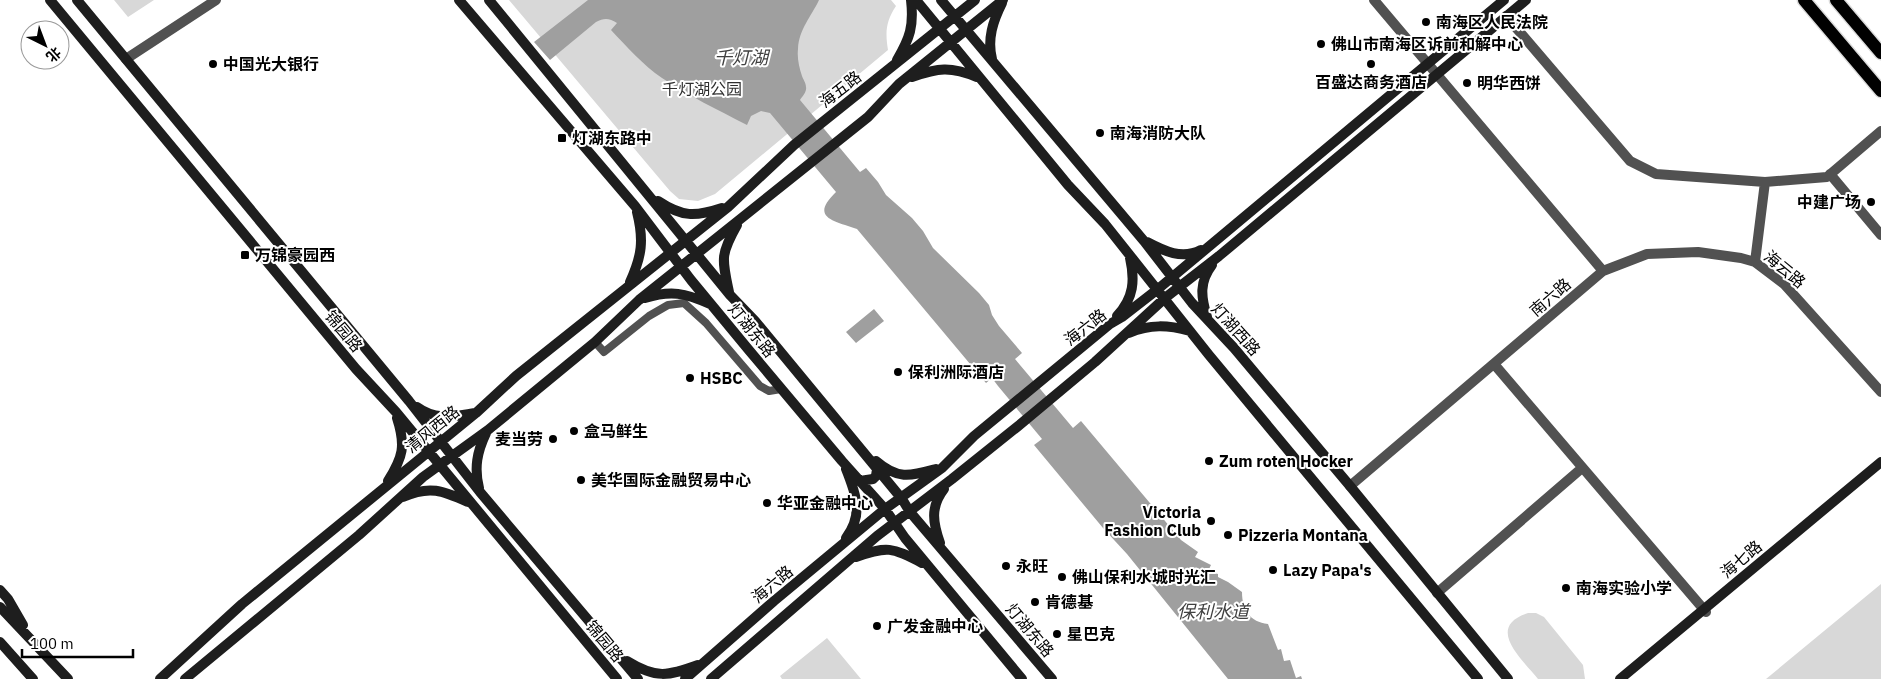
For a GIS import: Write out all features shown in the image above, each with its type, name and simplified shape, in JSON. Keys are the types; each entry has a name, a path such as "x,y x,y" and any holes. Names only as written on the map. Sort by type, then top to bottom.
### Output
{"highway":[{"path":"1804,0 1881,92"},
{"path":"1836,0 1881,53"}],"main road":[{"name":"锦园路","path":"50,0 356,369 396,412 615,679"},
{"path":"77,0 410,401 431,415 443,418 476,413"},
{"name":"灯湖东路","path":"459,0 635,206 680,266 781,389 885,509 928,566 1022,679"},
{"name":"灯湖东路","path":"489,0 730,295 756,321 902,499 910,512 1052,679"},
{"path":"894,66 907,42 912,27 911,0"},
{"path":"916,0 1068,185 1105,224 1190,331 1478,679"},
{"name":"灯湖西路","path":"941,0 1144,241 1192,303 1207,318 1350,486 1508,679"},
{"name":"海五路","path":"728,207 794,145 976,0"},
{"path":"993,62 990,50 991,32 1003,0"},
{"name":"清风西路","path":"185,679 360,535 438,465 488,430 595,342 639,300 680,266 868,117 906,79 1003,0"},
{"name":"海六路","path":"685,679 885,509 902,499 942,468 974,436 1110,324 1122,318 1172,278 1504,0"},
{"name":"海六路","path":"711,679 850,559 1017,427 1095,362 1121,336 1165,298 1219,256 1526,0"},
{"path":"906,79 934,69 946,68 961,70 978,77"},
{"path":"649,195 673,211 686,214 710,212 728,207"},
{"path":"628,286 638,264 641,247 642,231 635,206"},
{"name":"清风西路","path":"159,679 242,604 476,413 516,376 728,207"},
{"path":"730,295 722,258 728,241 740,220"},
{"path":"1144,241 1167,253 1182,254 1196,253 1211,245"},
{"path":"1110,324 1127,302 1132,289 1134,278 1129,254"},
{"path":"1207,318 1202,297 1202,286 1207,272 1219,256"},
{"path":"639,300 672,292 692,296 714,307"},
{"path":"1121,336 1141,328 1156,326 1190,331"},
{"name":"锦园路","path":"410,401 480,492 638,679"},
{"path":"384,488 398,466 402,453 402,438 396,412"},
{"path":"480,492 476,477 476,463 480,445 488,430"},
{"path":"859,447 888,471 898,475 909,475 942,468"},
{"path":"839,548 852,529 857,503 842,461"},
{"name":"海七路","path":"1626,679 1881,462"},
{"name":"海七路","path":"1620,679 1881,467"},
{"path":"860,481 873,479 876,476 876,469"},
{"path":"943,551 933,521 934,509 938,497 952,479"},
{"path":"398,499 412,493 442,491 470,503"},
{"path":"850,559 877,550 891,549 928,566"},
{"path":"0,590 8,599 31,639"},
{"path":"0,607 69,678"},
{"path":"0,644 32,679"},
{"path":"620,656 640,669 661,675 675,673 701,664"}],"street":[{"path":"126,59 216,0"},
{"path":"1374,0 1603,271"},
{"path":"1506,16 1630,161 1656,174 1765,182 1826,177 1881,131"},
{"path":"1830,174 1881,235"},
{"path":"1755,262 1765,182"},
{"name":"海云路","path":"1603,271 1647,254 1698,252 1741,258 1755,262 1784,284 1881,392"},
{"name":"南六路","path":"1350,486 1603,271"},
{"path":"595,342 604,352 649,316 668,306 684,303 706,322 760,386 769,390 781,389"},
{"path":"1494,364 1705,611"},
{"path":"1436,593 1582,468"}],"green space":[{"path":"114,0 154,0 128,17"},
{"name":"千灯湖公园","path":"509,0 891,0 896,6 887,27 888,50 715,194 698,201 679,199 670,191"},
{"path":"1881,584 1881,679 1766,679"},
{"path":"1528,613 1536,613 1544,617 1583,665 1585,679 1538,679 1517,653 1508,635 1509,627 1515,619"},
{"path":"827,638 861,679 782,679 780,676"}],"water":[{"name":"保利水道","path":"588,0 819,0 803,29 799,42 799,62 806,84 806,89 800,100 860,172 866,168 886,195 912,218 923,231 933,248 989,305 992,315 999,326 1022,353 1015,359 1073,428 1081,421 1181,540 1198,552 1195,557 1211,565 1208,571 1218,574 1218,577 1242,592 1245,610 1256,621 1268,624 1278,650 1281,649 1284,661 1290,660 1296,678 1301,676 1302,679 1228,679 1127,554 1034,445 1042,439 992,378 986,383 857,229 840,224 828,217 825,213 825,208 836,192 770,113 761,111 751,116 747,125 683,91 655,73 635,56 611,30 617,23 609,19 596,22 550,60 534,42"},
{"path":"874,309 884,321 856,343 846,332"}],"place":[{"name":"南海区人民法院","path":"1426,22"},
{"name":"佛山市南海区诉前和解中心","path":"1321,44"},
{"name":"中国光大银行","path":"213,64"},
{"name":"百盛达商务酒店","path":"1371,64"},
{"name":"明华西饼","path":"1467,83"},
{"name":"南海消防大队","path":"1100,133"},
{"name":"灯湖东路中","path":"562,138"},
{"name":"中建广场","path":"1871,202"},
{"name":"万锦豪园西","path":"245,255"},
{"name":"保利洲际酒店","path":"898,372"},
{"name":"HSBC","path":"690,378"},
{"name":"盒马鲜生","path":"574,431"},
{"name":"麦当劳","path":"553,439"},
{"name":"Zum roten Hocker","path":"1209,461"},
{"name":"美华国际金融贸易中心","path":"581,480"},
{"name":"华亚金融中心","path":"767,503"},
{"name":"Victoria Fashion Club","path":"1211,521"},
{"name":"Pizzeria Montana","path":"1228,535"},
{"name":"永旺","path":"1006,566"},
{"name":"Lazy Papa's","path":"1273,570"},
{"name":"佛山保利水城时光汇","path":"1062,577"},
{"name":"南海实验小学","path":"1566,588"},
{"name":"肯德基","path":"1035,602"},
{"name":"广发金融中心","path":"877,626"},
{"name":"星巴克","path":"1057,634"}],"water label":[{"name":"千灯湖","path":"741,57"}]}
